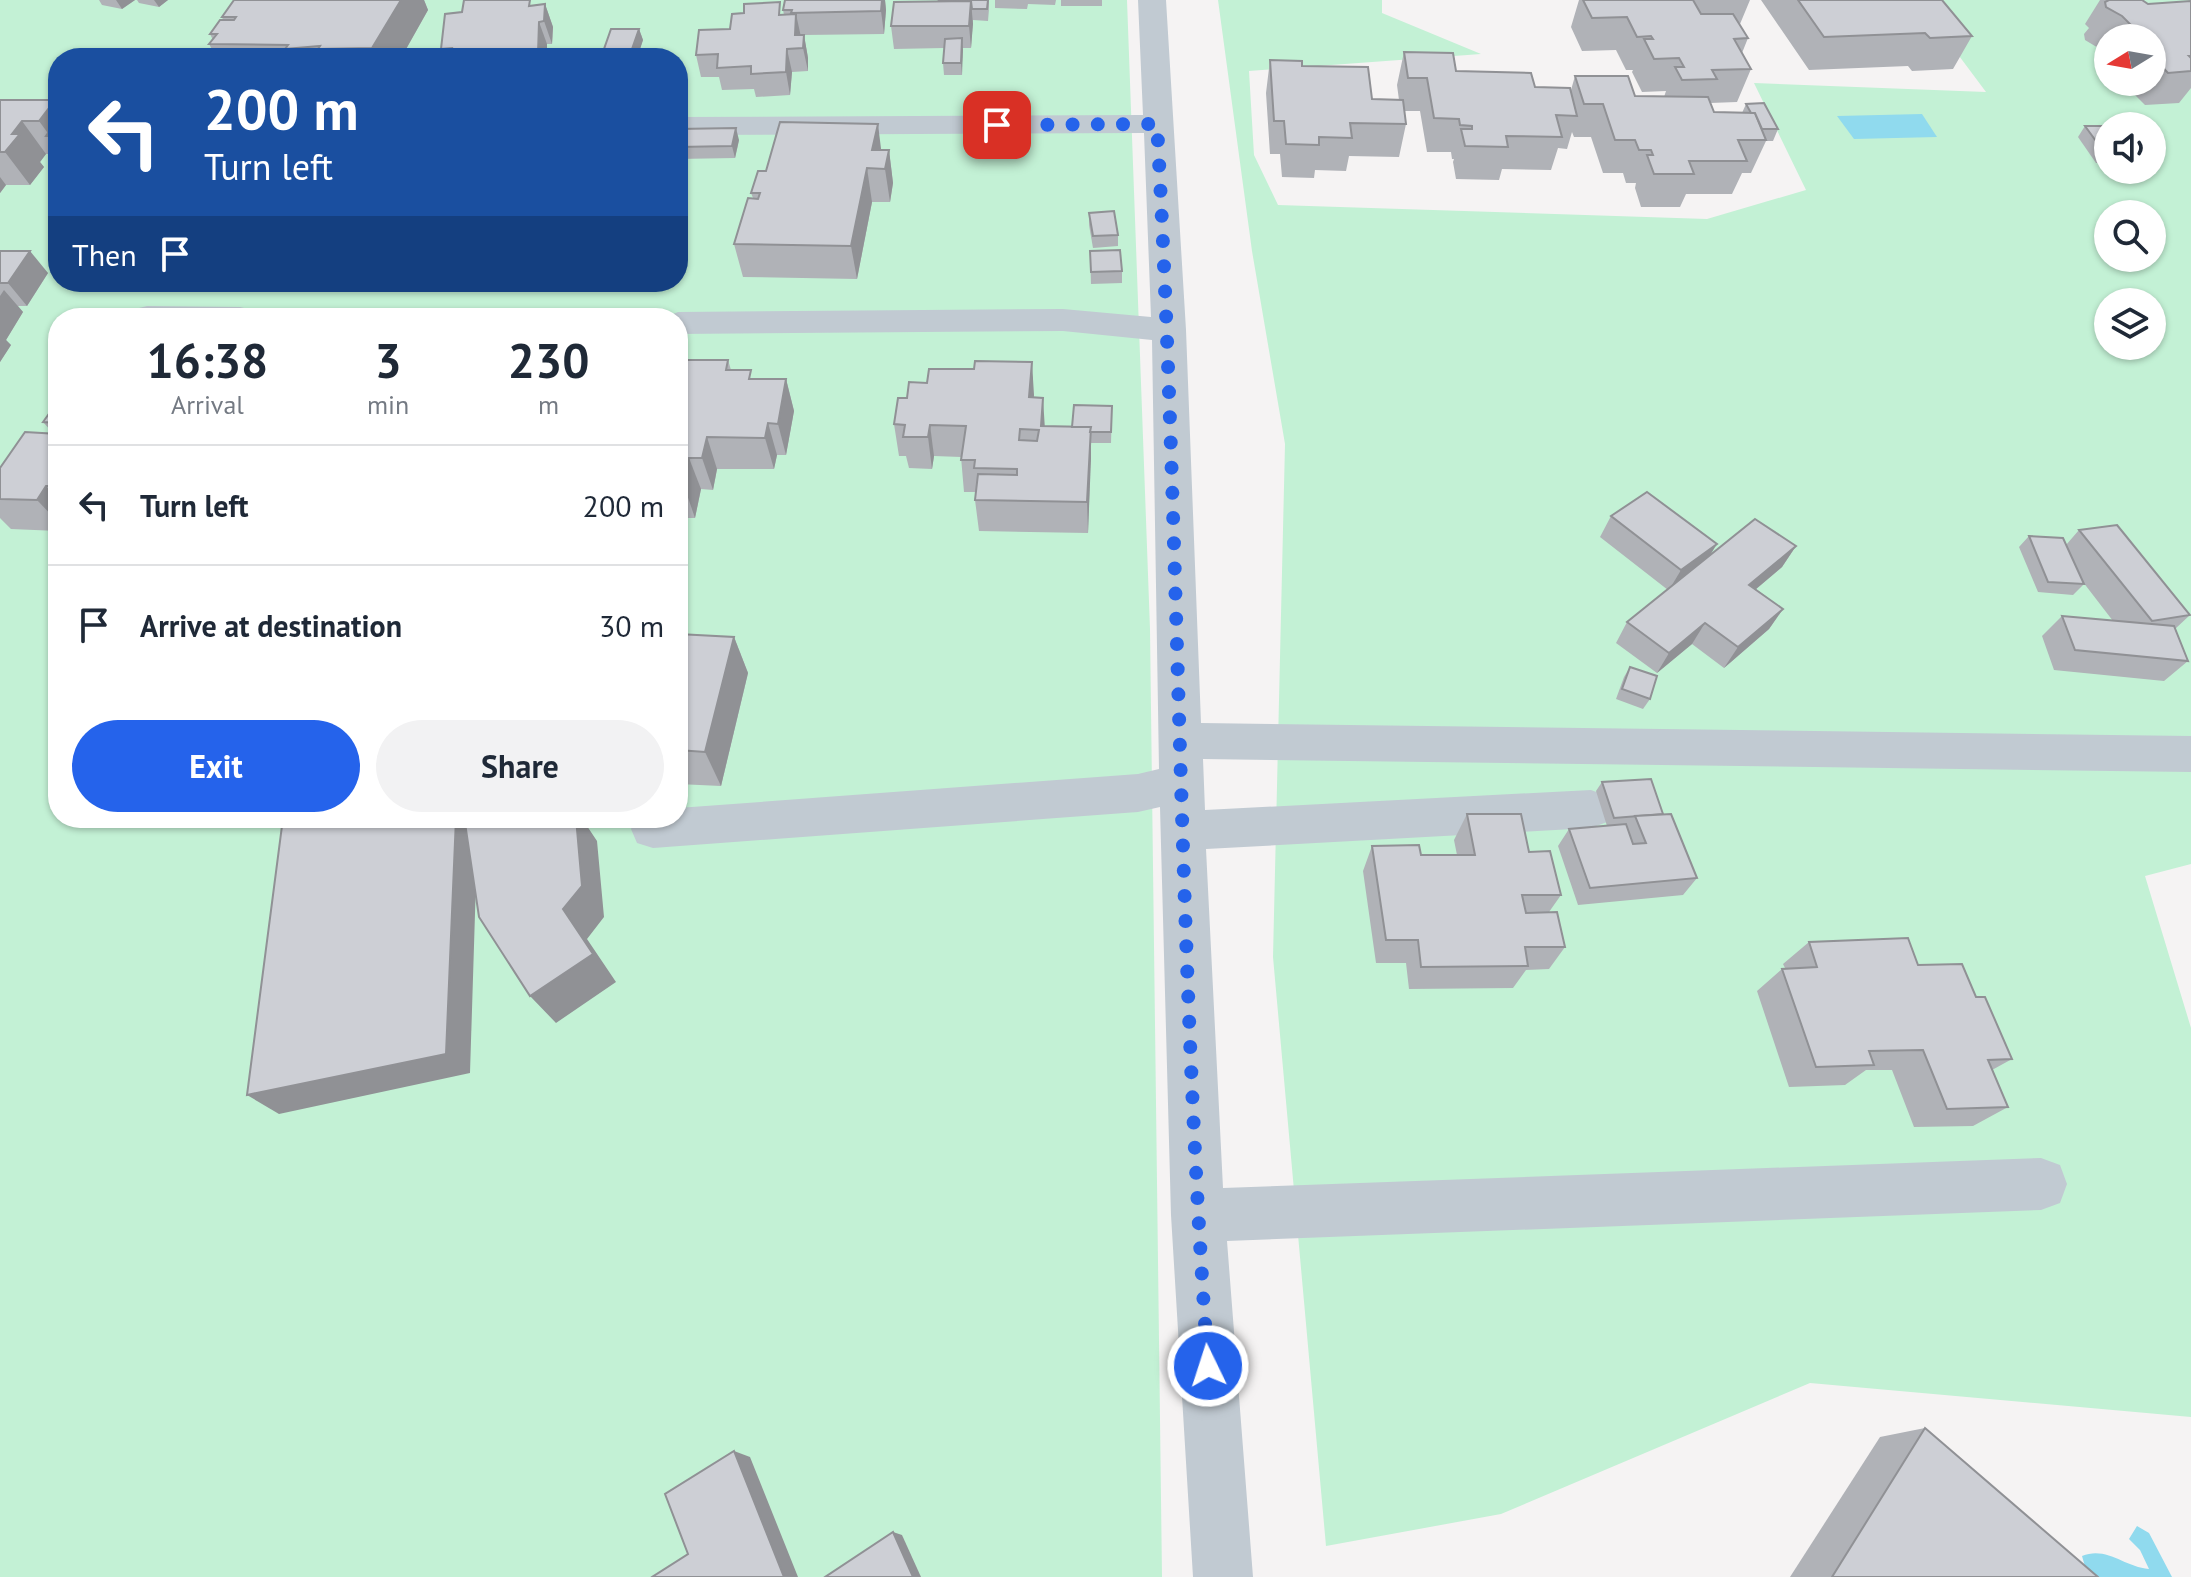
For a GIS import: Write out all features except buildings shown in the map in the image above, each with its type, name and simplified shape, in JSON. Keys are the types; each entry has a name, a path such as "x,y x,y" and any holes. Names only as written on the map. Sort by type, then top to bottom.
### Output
{"street":[{"path":"1152,0 1169,330 1183,831 1198,1215 1223,1577"},
{"path":"688,126 1157,124"},
{"path":"688,323 1063,320 1169,330"},
{"path":"688,826 1138,793 1181,762 2191,754"},
{"path":"1183,831 1591,809"},
{"path":"653,829 666,828"},
{"path":"1198,1215 2041,1184"}],"green space":[{"path":"0,0 1127,0 1150,629 1162,1577 0,1577"},
{"path":"1218,0 1382,0 1382,13 1481,54 1249,71 1254,155 1278,205 1707,219 1806,190 1754,83 1986,92 1930,17 1907,0 2191,0 2191,864 2145,876 2191,1028 2191,1417 1810,1383 1501,1514 1326,1546 1273,957 1285,444 1252,251"}],"water":[{"path":"1922,114 1937,137 1854,139 1837,116"},
{"path":"2137,1526 2149,1533 2172,1577 2088,1577 2082,1556 2091,1554 2108,1555 2149,1569 2140,1550 2129,1539"}],"route":[{"path":"997,125 1157,124 1169,330 1180,741 1198,1215 1208,1366"}]}
